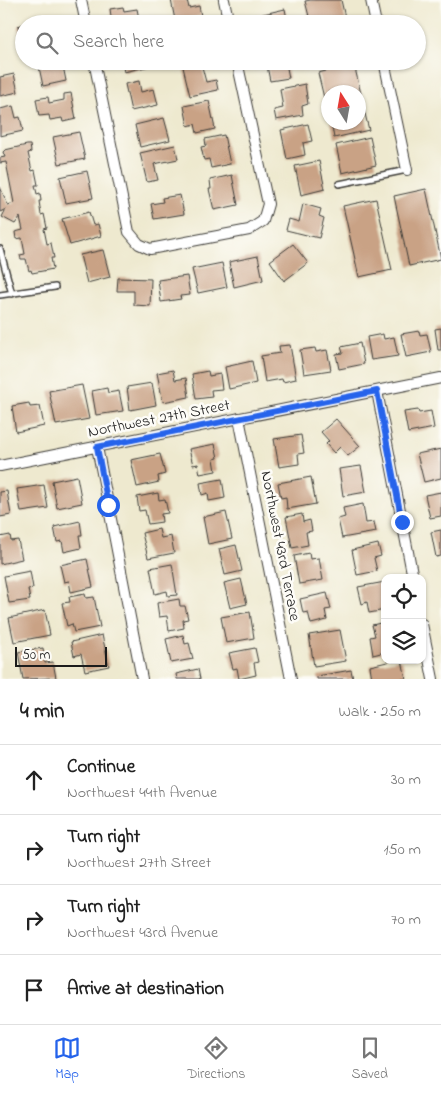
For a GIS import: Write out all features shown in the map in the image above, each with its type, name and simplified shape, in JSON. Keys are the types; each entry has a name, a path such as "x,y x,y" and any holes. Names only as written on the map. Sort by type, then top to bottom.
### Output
{"street":[{"path":"81,0 84,15"},
{"path":"224,0 227,15"},
{"path":"370,0 374,15"},
{"path":"96,70 129,232 139,244 150,250 249,230 263,221 268,204 239,70"},
{"path":"386,70 407,170"},
{"name":"Northwest 27th Street","path":"0,466 441,378"},
{"path":"377,391 412,574"},
{"name":"Northwest 43rd Terrace","path":"239,418 291,679"},
{"path":"97,447 142,679"},
{"path":"426,644 433,679"}],"lane":[{"path":"339,184 407,170"},
{"path":"0,249 12,294"},
{"path":"0,296 55,286"}],"building":[{"path":"171,0 187,0 189,8 199,6 201,15 174,15"},
{"path":"341,0 344,15 309,15 305,1"},
{"path":"123,7 124,11 137,9 138,15 111,15 110,9"},
{"path":"285,9 286,15 259,15"},
{"path":"40,70 64,70 66,81 43,86"},
{"path":"184,70 203,70 206,82 216,80 218,90 190,96"},
{"path":"268,70 287,70 289,78 270,81"},
{"path":"330,70 355,70 359,85 321,85 318,73"},
{"path":"14,74 18,92 0,96 0,77"},
{"path":"139,81 141,92 154,89 158,105 131,111 125,84"},
{"path":"305,84 308,104 302,106 303,115 276,120 274,110 283,108 280,89"},
{"path":"71,93 76,119 63,122 62,118 50,120 49,115 39,116 36,99 48,97 49,103 64,100 64,94"},
{"path":"209,101 215,129 197,133 195,124 188,126 184,106"},
{"path":"13,106 16,118 20,117 23,131 0,136 0,109"},
{"path":"164,118 170,140 140,147 135,125"},
{"path":"366,118 369,130 334,138 332,130 366,130"},
{"path":"308,124 312,141 303,143 305,155 287,159 281,130"},
{"path":"79,132 85,159 59,164 53,137"},
{"path":"224,135 230,164 211,168 209,159 204,160 201,147 206,146 205,139"},
{"path":"370,137 376,165 342,173 336,145"},
{"path":"30,145 31,152 28,153 32,171 35,170 38,185 35,185 37,194 40,193 41,215 44,214 47,228 44,229 47,244 51,243 54,258 51,258 53,269 32,273 31,270 29,271 26,259 21,259 20,255 25,254 22,238 16,239 15,232 23,230 20,217 15,224 2,217 6,209 0,212 0,187 8,205 14,203 6,162 0,163 0,158 5,157 3,152 5,150"},
{"path":"175,145 178,159 154,164 158,180 147,182 140,153"},
{"path":"319,161 325,189 301,195 295,166"},
{"path":"87,171 93,198 66,203 60,177"},
{"path":"232,175 238,205 214,210 209,189 211,189 210,180"},
{"path":"426,189 441,259 409,266 394,196"},
{"path":"180,195 184,214 154,219 151,204 163,202 162,198"},
{"path":"376,199 392,270 359,277 343,206"},
{"path":"303,204 321,209 319,216 324,218 319,238 286,230 289,219 299,222"},
{"path":"89,212 93,225 98,224 101,236 70,245 62,219"},
{"path":"293,244 308,263 284,281 270,261"},
{"path":"103,250 110,277 87,283 80,255"},
{"path":"258,256 263,280 234,287 229,262"},
{"path":"222,263 227,287 198,293 192,269"},
{"path":"187,276 190,295 180,296 181,299 161,302 158,280"},
{"path":"118,278 151,279 150,306 134,305 134,291 117,291"},
{"path":"441,328 441,350 438,350 435,329"},
{"path":"419,331 420,335 427,334 431,352 406,357 401,334"},
{"path":"383,334 384,339 394,337 398,356 371,360 367,337"},
{"path":"360,343 364,364 339,369 336,354 343,353 341,347"},
{"path":"290,345 296,379 283,382 282,379 265,382 261,356 280,353 279,346"},
{"path":"315,348 316,352 327,350 331,370 304,374 300,350"},
{"path":"252,361 256,383 229,389 225,367"},
{"path":"173,370 175,380 186,378 189,397 163,402 157,373"},
{"path":"208,371 209,376 220,374 222,389 211,390 212,397 196,399 192,374"},
{"path":"152,383 156,405 130,410 127,387"},
{"path":"82,385 89,419 56,425 49,391"},
{"path":"107,388 108,393 119,391 123,411 96,415 92,391"},
{"path":"29,403 30,407 40,406 44,426 16,432 12,406"},
{"path":"418,410 419,413 431,411 434,428 408,433 404,412"},
{"path":"336,419 360,446 348,456 340,447 334,453 326,444 329,441 321,432"},
{"path":"301,435 304,453 298,454 299,464 279,467 274,439"},
{"path":"215,444 218,458 214,459 216,471 200,474 198,464 193,465 189,449"},
{"path":"441,449 441,478 424,482 417,454"},
{"path":"160,454 165,474 158,476 159,482 137,487 131,460"},
{"path":"361,466 366,492 343,496 339,469"},
{"path":"77,476 82,503 57,508 52,481"},
{"path":"311,477 316,504 287,509 286,497 281,498 278,483"},
{"path":"222,479 225,498 209,501 208,493 202,495 200,483"},
{"path":"44,485 48,508 21,512 17,489"},
{"path":"7,491 11,515 0,517 0,492"},
{"path":"441,492 441,516 430,518 425,495"},
{"path":"158,493 159,500 165,499 168,513 161,514 162,522 148,524 145,510 139,511 137,497"},
{"path":"363,504 366,523 374,522 376,532 342,538 338,519 345,517 343,508"},
{"path":"226,512 232,539 208,544 203,517"},
{"path":"302,514 303,522 310,520 312,531 306,532 308,545 292,548 286,517"},
{"path":"80,521 82,535 79,535 81,548 64,552 62,541 57,542 54,527"},
{"path":"159,529 161,538 171,536 174,553 148,558 142,533"},
{"path":"441,530 441,556 436,557 431,532"},
{"path":"10,535 11,541 18,540 22,559 0,564 0,537"},
{"path":"378,544 381,556 374,558 377,571 357,575 352,550"},
{"path":"236,545 242,571 225,575 219,549"},
{"path":"309,553 310,559 319,558 323,580 299,584 294,556"},
{"path":"87,559 93,587 71,592 69,581 64,582 60,565"},
{"path":"172,564 177,595 168,596 167,591 155,594 150,568"},
{"path":"30,571 33,588 28,589 30,600 9,603 4,576"},
{"path":"241,579 247,604 230,608 224,583"},
{"path":"381,583 381,611 369,613 367,602 362,604 358,587"},
{"path":"327,593 331,609 325,610 327,620 311,624 308,612 303,613 300,599"},
{"path":"85,594 86,598 94,597 100,627 74,632 72,624 67,626 62,603 70,602 69,597"},
{"path":"179,599 180,606 185,606 188,619 183,620 184,628 169,631 167,616 159,617 157,603"},
{"path":"45,610 50,635 14,642 9,618"},
{"path":"250,612 254,638 226,643 221,617"},
{"path":"381,623 381,653 373,655 370,637 375,636 372,625"},
{"path":"340,630 346,661 314,666 309,635"},
{"path":"102,635 109,666 85,671 81,654 74,656 71,642"},
{"path":"183,635 185,644 189,643 193,659 171,663 166,639"},
{"path":"43,648 45,663 53,662 56,678 23,679 18,652"},
{"path":"255,648 258,662 254,663 256,675 239,679 237,668 233,669 229,653"},
{"path":"381,663 403,664 406,679 372,679 370,666"},
{"path":"198,669 200,679 177,679 176,674"},
{"path":"351,670 353,679 317,679 317,676"}],"route":[{"path":"108,505 97,447 377,391 402,522"}]}
